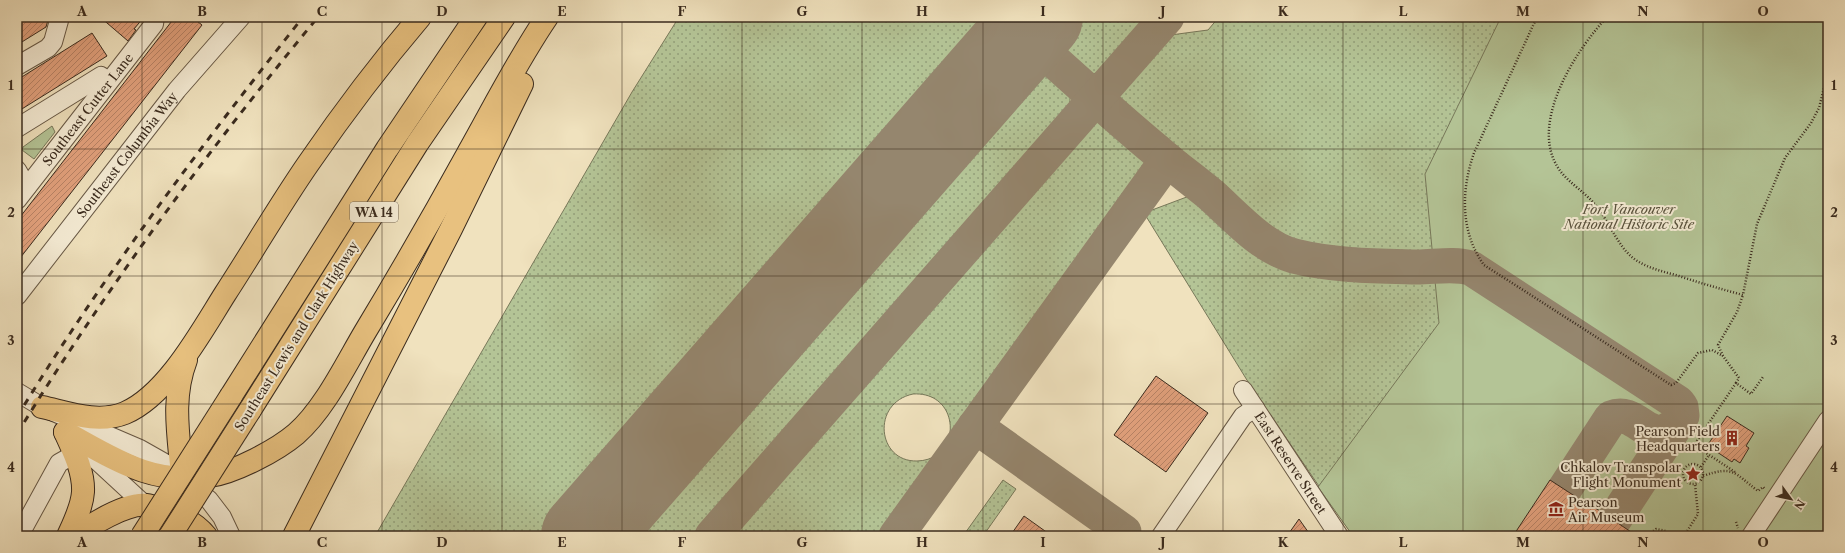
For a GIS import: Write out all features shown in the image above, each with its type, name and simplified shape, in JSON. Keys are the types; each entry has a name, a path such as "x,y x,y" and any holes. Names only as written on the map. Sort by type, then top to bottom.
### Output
{"highway":[{"path":"42,407 88,417 108,417 124,413 141,403 159,388 193,344 308,164 368,82 420,17"},
{"name":"Southeast Lewis and Clark Highway","path":"142,536 387,149 476,17"},
{"name":"Southeast Lewis and Clark Highway","path":"171,536 413,151 504,17"},
{"path":"65,432 131,468 153,475 182,478 211,476 243,465 272,451 297,433 319,408 417,246 516,65 547,17"},
{"path":"294,536 448,236 556,17"},
{"path":"179,526 182,478 176,409 181,379 193,344"},
{"path":"65,432 75,454 83,492 76,518 68,536"},
{"path":"76,536 91,525 108,516 126,509 145,505 179,526 202,531 206,536"}],"street":[{"path":"17,66 48,48 53,42 60,17"},
{"name":"Southeast Cutter Lane","path":"22,193 154,24 155,17"},
{"name":"Southeast Columbia Way","path":"17,296 177,90 241,17"},
{"path":"17,128 101,76 108,82"},
{"path":"17,170 22,193"},
{"name":"East Reserve Street","path":"1243,390 1339,536"},
{"path":"17,392 42,407 140,449 163,462 209,500 222,516 231,536"},
{"path":"42,407 65,432 145,505 171,536"},
{"path":"1161,536 1243,416 1255,408"},
{"path":"1751,536 1828,420"},
{"path":"19,536 59,463 75,454"},
{"path":"17,519 35,507"}],"path":[{"path":"1537,17 1474,153 1467,174 1464,196 1465,208 1469,232 1477,255 1484,265 1671,385 1676,383 1698,353 1712,350 1723,356"},
{"path":"1608,17 1593,32 1577,56 1553,105 1549,121 1548,136 1550,149 1557,166 1567,178 1590,197 1626,251 1637,261 1655,269 1743,295"},
{"path":"1777,496 1763,487 1758,491 1735,472 1694,445 1738,378 1723,356 1718,345 1737,312 1743,295 1757,224 1785,158 1811,123 1819,108 1828,72"},
{"path":"1736,383 1751,394 1763,377"},
{"path":"1703,476 1701,467 1709,456"},
{"path":"1701,467 1693,464 1685,467 1683,471 1684,480 1691,485 1699,483 1703,476 1720,470 1735,472"},
{"path":"1684,536 1698,514 1695,484"},
{"path":"1650,536 1656,529 1666,532 1668,536"}],"green space":[{"path":"679,17 1016,17 561,536 375,536 632,92"},
{"path":"1063,17 1155,17 1115,62 1108,68 1093,74 1085,73 1076,69 1067,62 1062,37"},
{"name":"Fort Vancouver National Historic Site","path":"1219,17 1828,17 1828,536 1353,536 1250,385 1144,213 1216,186 1114,95 1115,91 1163,36 1208,30"},
{"name":"Fort Vancouver National Historic Site","path":"1501,17 1828,17 1828,536 1353,536 1318,487 1439,323 1425,174"},
{"path":"1026,70 1049,73 1065,84 1069,92 1070,101 1068,111 1062,123 700,536 609,536 1015,72"},
{"path":"1098,117 1113,124 1129,136 1143,150 1152,164 1147,175 883,536 725,536 1088,121","holes":["913,394 929,396 940,403 947,414 950,426 949,439 943,450 932,458 917,461 904,459 894,452 887,443 884,431 885,419 890,408 899,400"]},
{"path":"52,126 55,132 34,159 22,150 23,147"},
{"path":"1003,480 1016,489 983,536 963,536"}],"building":[{"path":"17,17 46,17 48,20 46,27 17,45"},
{"path":"100,17 144,17 134,29 136,30 128,41"},
{"path":"175,17 192,17 202,25 17,262 17,221"},
{"path":"92,33 107,56 17,112 17,80"},
{"path":"1156,376 1208,413 1166,472 1114,435"},
{"name":"Pearson Field Headquarters","path":"1727,416 1754,433 1746,446 1749,448 1740,463 1734,459 1732,462 1714,450 1715,447 1709,443"},
{"name":"Pearson Air Museum","path":"1550,480 1590,506 1591,505 1637,536 1513,536"},
{"path":"1024,516 1052,536 1010,536"},
{"path":"1299,519 1311,536 1287,536"}],"taxiway":[{"path":"712,536 1167,17"},
{"path":"1024,34 1124,123 1210,194 1249,230 1270,246 1294,256 1340,264 1417,267 1451,265 1471,268 1678,403 1681,407 1682,416 1614,520"},
{"path":"896,536 1167,160"},
{"path":"1564,490 1611,418 1620,416 1628,418 1650,430 1657,432 1665,431 1675,425"},
{"path":"975,426 1124,532 1124,536"}],"runway":[{"path":"585,536 1039,17"}],"railway":[{"path":"17,417 83,314 118,263 190,163 303,17"},
{"path":"17,434 86,326 160,220 198,168 318,17"}],"place":[{"name":"Pearson Field Headquarters","path":"1732,438"},
{"name":"Chkalov Transpolar Flight Monument","path":"1693,474"},
{"name":"Pearson Air Museum","path":"1556,509"}]}
